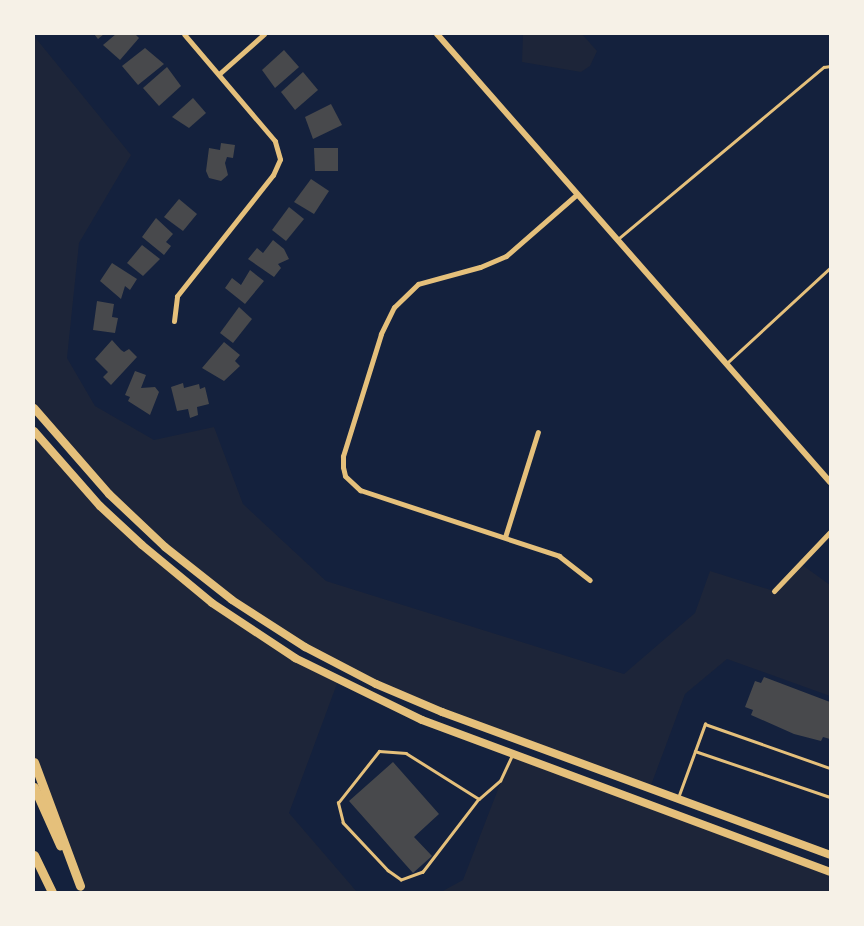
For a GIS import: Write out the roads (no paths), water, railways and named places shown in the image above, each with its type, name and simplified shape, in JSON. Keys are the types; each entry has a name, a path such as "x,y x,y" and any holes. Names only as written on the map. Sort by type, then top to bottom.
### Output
{"highway":[{"path":"34,762 82,889"},
{"path":"34,786 82,889"},
{"path":"34,855 52,892"}],"main road":[{"path":"34,408 121,506 165,547 232,600 305,647 376,684 517,740 830,855"},
{"path":"34,431 94,499 142,546 245,626 295,658 378,701 830,872"},
{"path":"512,753 517,740"}],"street":[{"path":"174,321 177,296 279,168 279,151 275,141 184,34"},
{"path":"219,74 264,34"},
{"path":"437,34 576,195 830,482"},
{"path":"576,195 506,256 480,267 434,278 406,292 386,321 343,456 345,476 360,490 505,537 568,560 590,580"},
{"path":"505,537 538,432"},
{"path":"774,592 830,532"}],"lane":[{"path":"616,240 824,67 830,66"},
{"path":"726,364 830,268"},
{"path":"678,799 705,724 830,768"},
{"path":"479,799 406,753 379,751 338,803 343,823 388,871 401,880 423,872 479,799 500,781 512,753"},
{"path":"695,751 830,798"}]}
